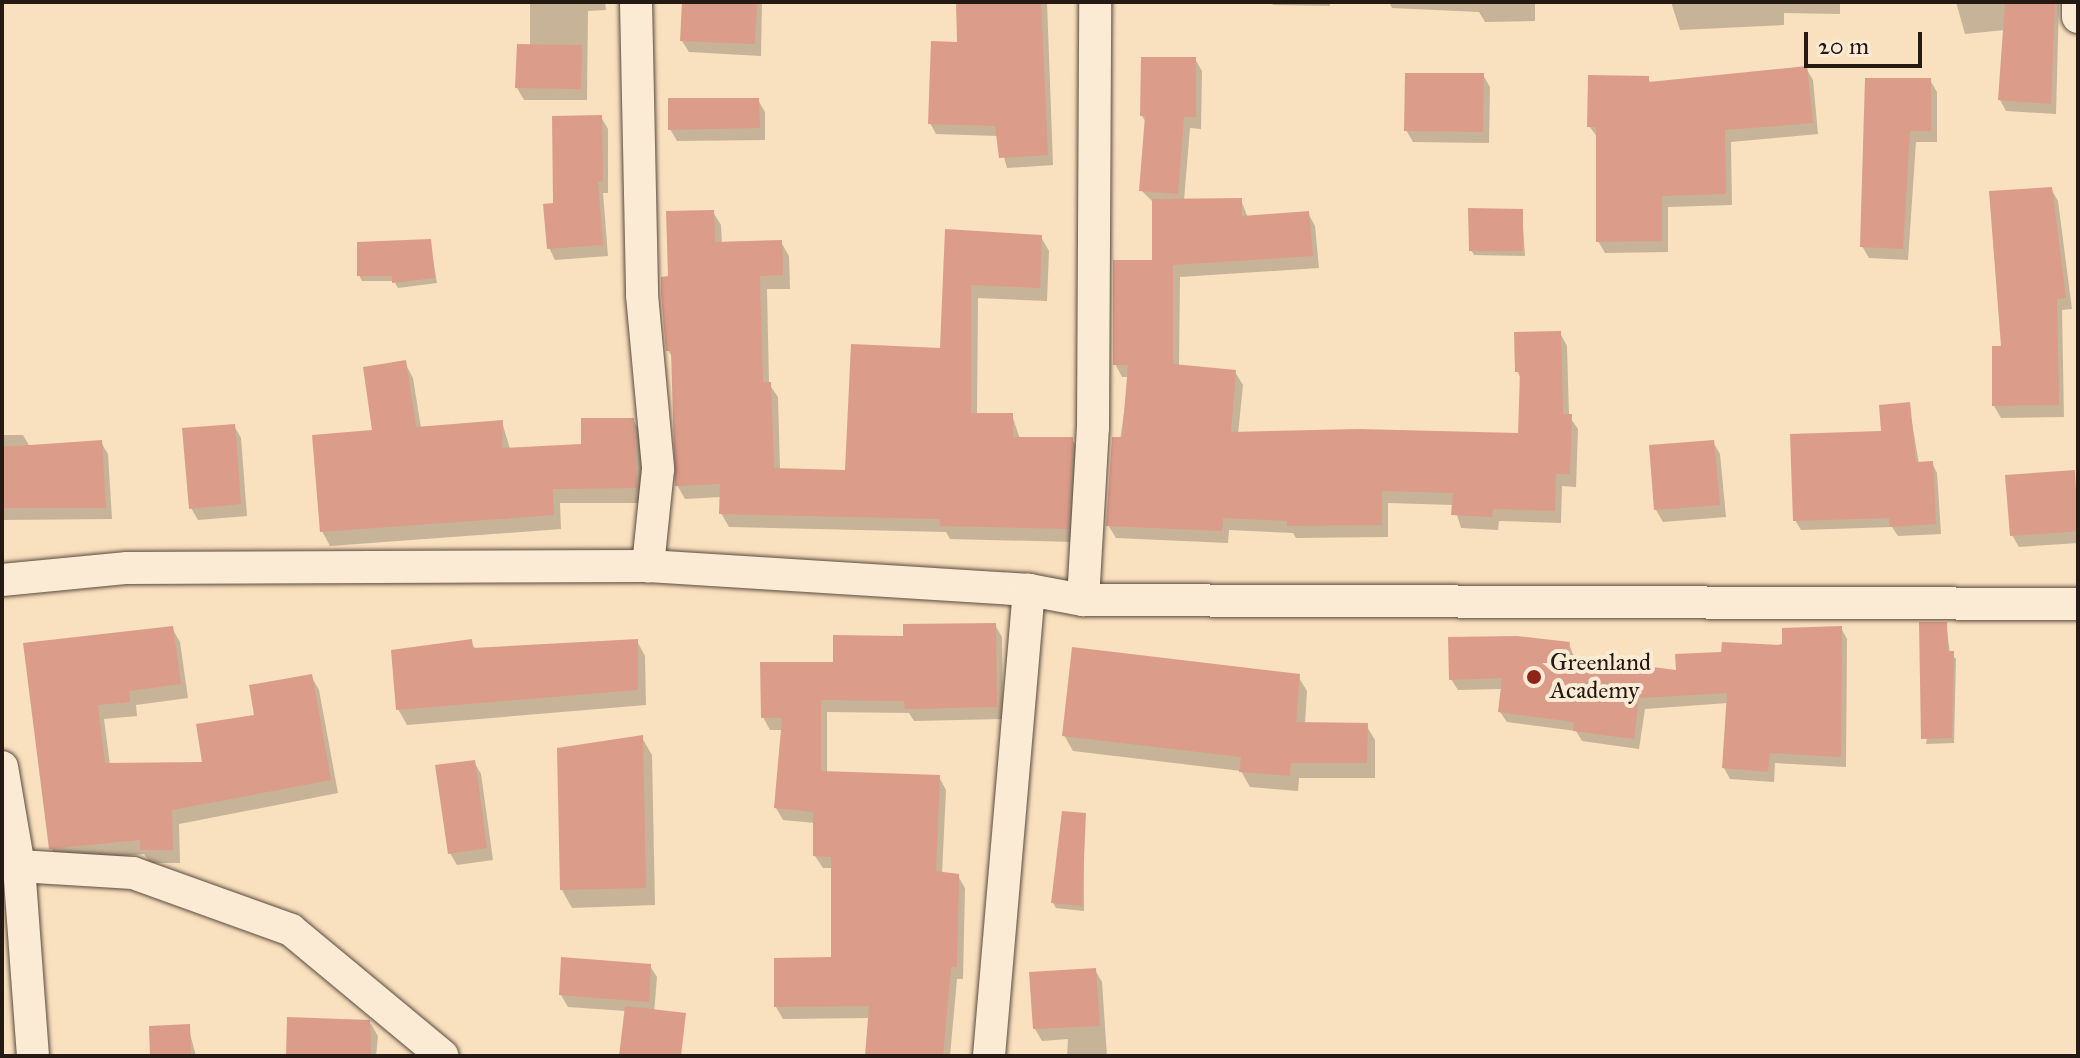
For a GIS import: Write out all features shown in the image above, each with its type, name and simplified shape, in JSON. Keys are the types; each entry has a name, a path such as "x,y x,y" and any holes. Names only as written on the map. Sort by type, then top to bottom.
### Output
{"street":[{"path":"636,2 642,295 658,469 648,566"},
{"path":"1083,600 1093,428 1095,2"},
{"path":"2078,3 2078,17"},
{"path":"2,580 127,568 648,566 1029,590 1083,600 2078,604"},
{"path":"989,1056 1029,590"},
{"path":"2,767 19,866 33,1056"},
{"path":"19,866 133,873 291,930 443,1056"}],"building":[{"path":"682,2 757,2 755,44 680,41"},
{"path":"956,2 1041,2 1048,155 999,158 995,126 928,124 931,41 957,42"},
{"path":"2005,2 2055,2 2051,104 1998,100"},
{"path":"517,44 582,45 581,89 515,88"},
{"path":"1141,57 1196,57 1196,117 1184,117 1178,194 1139,191 1145,116 1140,116"},
{"path":"1807,66 1813,123 1725,130 1726,194 1662,196 1662,241 1596,242 1596,127 1587,127 1588,75 1649,76 1649,82"},
{"path":"1405,73 1484,73 1483,132 1404,131"},
{"path":"1865,78 1931,78 1931,131 1910,131 1903,249 1860,247"},
{"path":"668,98 759,98 760,128 668,130"},
{"path":"602,115 603,181 598,182 603,245 547,249 543,204 553,203 552,116"},
{"path":"2052,187 2066,298 2057,299 2059,405 1992,406 1992,346 2001,346 1989,191"},
{"path":"1242,198 1242,216 1309,211 1313,256 1173,265 1173,364 1236,370 1231,432 1358,429 1518,433 1520,372 1515,372 1514,332 1561,331 1563,414 1572,414 1570,474 1556,474 1555,511 1493,509 1492,517 1451,515 1453,493 1382,491 1382,525 1287,526 1287,521 1223,518 1222,531 1106,526 1112,437 1122,437 1128,365 1113,365 1113,260 1152,260 1152,199"},
{"path":"1468,208 1523,209 1523,251 1469,251"},
{"path":"714,210 715,242 782,240 783,275 760,276 763,382 771,382 774,468 845,470 851,344 940,348 945,229 1042,235 1040,288 971,285 971,413 1013,413 1013,437 1073,437 1068,529 940,526 940,519 719,514 720,484 675,486 671,351 666,351 661,294 661,277 668,276 666,211"},
{"path":"431,239 435,278 392,283 392,276 357,276 357,242"},
{"path":"406,360 416,427 503,420 502,448 581,444 581,418 634,418 637,488 553,489 554,515 320,532 312,435 372,430 363,367"},
{"path":"1910,402 1916,462 1933,461 1936,524 1890,527 1889,518 1793,521 1790,434 1881,431 1879,405"},
{"path":"235,424 241,504 189,509 182,428"},
{"path":"102,440 106,508 2,508 2,447"},
{"path":"1714,440 1720,505 1654,510 1649,445"},
{"path":"2075,470 2078,531 2010,536 2005,475"},
{"path":"1919,622 1947,622 1948,651 1954,651 1952,738 1921,739"},
{"path":"996,623 997,707 905,709 904,701 821,700 821,771 940,775 936,871 959,874 957,967 951,967 943,1056 865,1056 869,1006 774,1007 774,958 831,957 831,857 813,856 813,812 774,808 782,718 761,718 760,662 833,662 833,635 903,636 903,624"},
{"path":"173,626 181,684 129,691 130,702 98,705 105,763 202,762 196,724 254,715 249,685 312,674 331,780 172,810 173,850 140,850 140,840 49,849 23,643"},
{"path":"1842,626 1841,757 1770,753 1768,772 1722,768 1727,693 1639,698 1634,739 1573,731 1574,722 1498,712 1502,678 1449,680 1448,637 1517,636 1570,642 1568,656 1676,670 1675,654 1721,652 1722,642 1782,645 1782,628"},
{"path":"472,639 473,648 638,639 638,690 396,710 391,650"},
{"path":"1072,647 1300,674 1296,722 1368,723 1367,763 1291,763 1290,776 1239,772 1241,757 1062,736"},
{"path":"643,735 646,888 560,890 557,748"},
{"path":"475,760 487,848 448,854 435,765"},
{"path":"1062,811 1086,813 1082,906 1051,903"},
{"path":"561,957 651,964 649,1002 559,995"},
{"path":"1096,968 1100,1026 1033,1029 1029,972"},
{"path":"625,1006 686,1013 681,1056 619,1056"},
{"path":"287,1017 370,1020 371,1056 286,1056"},
{"path":"190,1024 191,1056 150,1056 149,1026"}],"place":[{"name":"Greenland Academy","path":"1534,677"}]}
